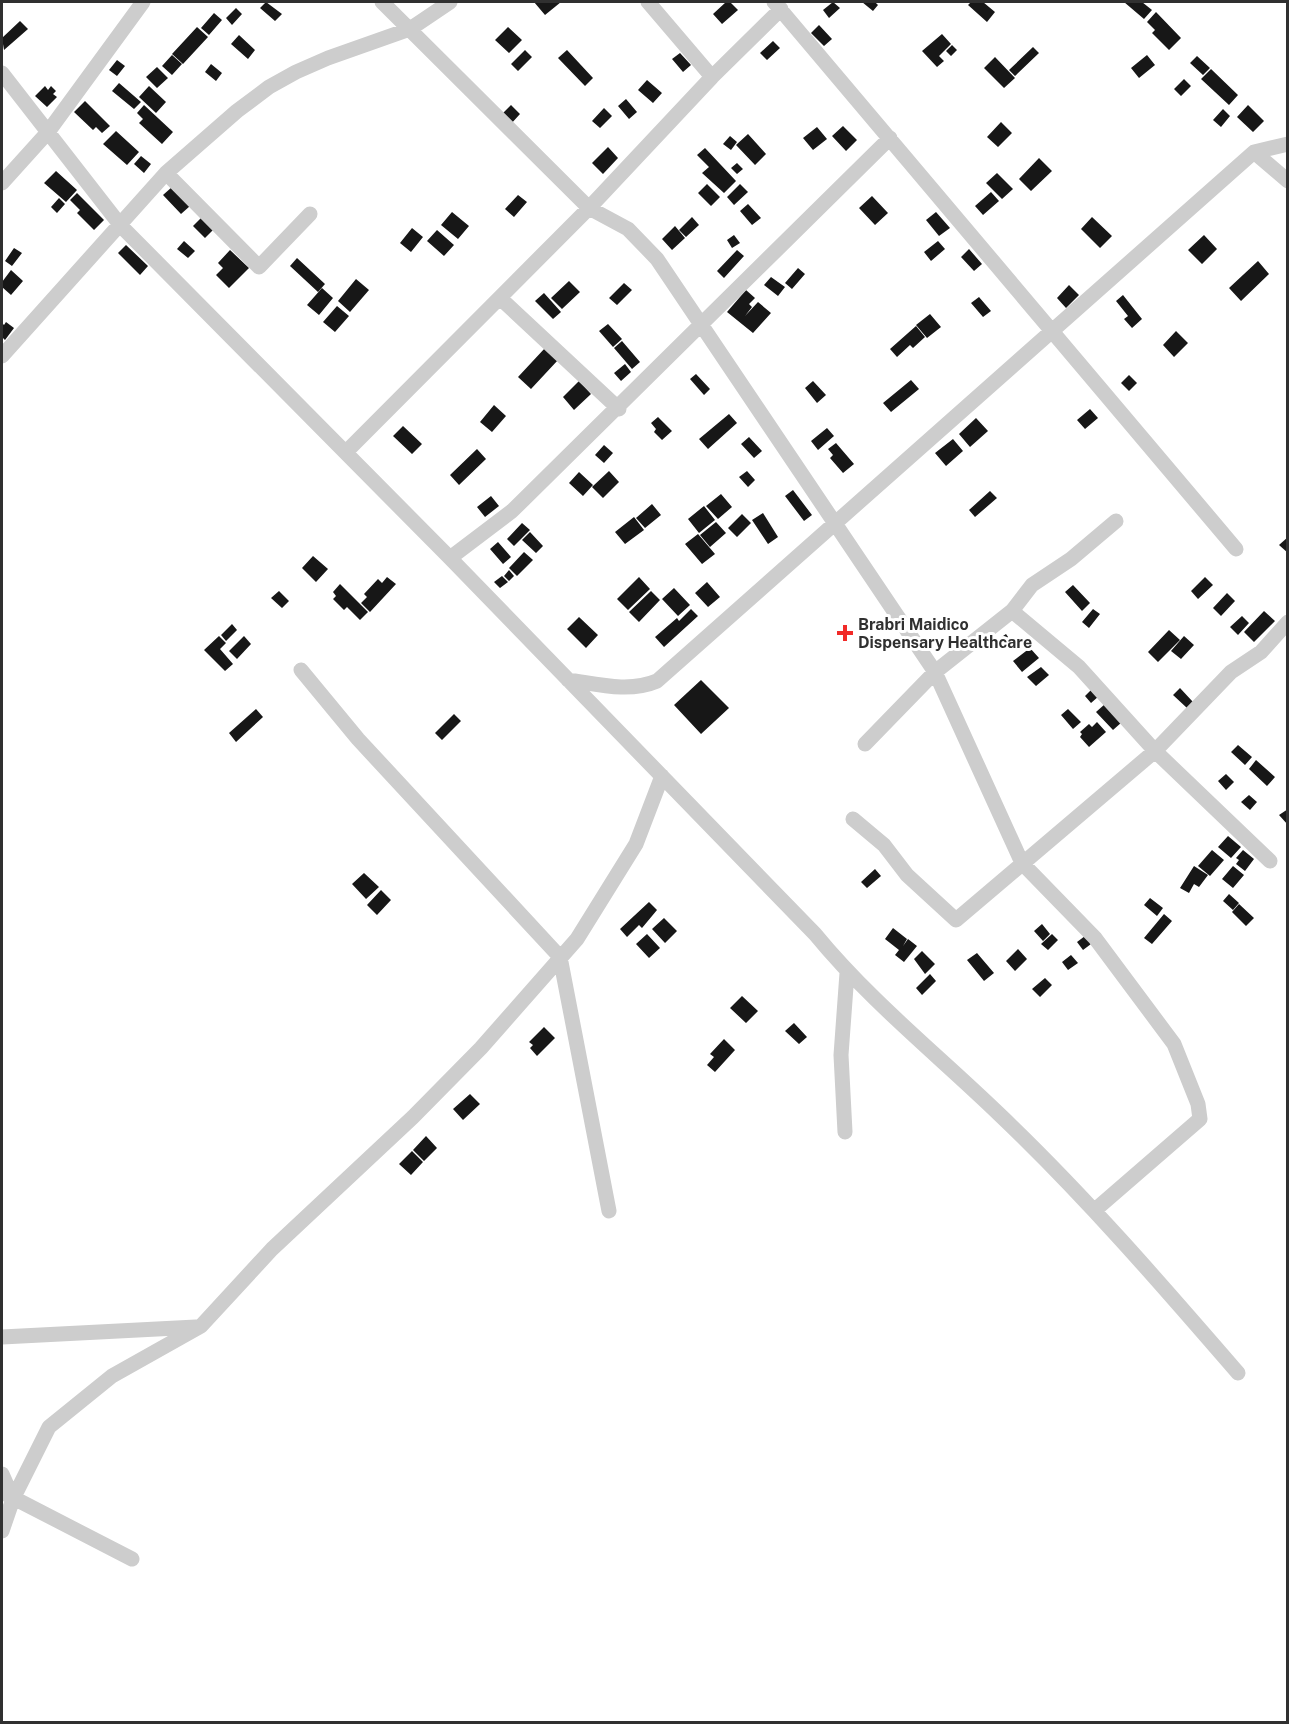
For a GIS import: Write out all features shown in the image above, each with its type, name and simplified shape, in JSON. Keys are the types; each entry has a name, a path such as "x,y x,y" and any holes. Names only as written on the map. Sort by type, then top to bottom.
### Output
{"street":[{"path":"2,183 48,132 143,2"},
{"path":"382,2 589,208 628,229 657,259 935,672 1022,863 1095,938 1174,1044 1198,1104 1200,1119 1095,1210"},
{"path":"2,356 121,226 166,173 269,87 328,58 410,29 450,2"},
{"path":"648,2 712,77"},
{"path":"346,452 589,208 777,5 1236,549"},
{"path":"2,73 121,226 450,558 815,934 847,973 1001,1115 1095,1210 1238,1372"},
{"path":"450,558 512,512 619,409 702,323 890,138"},
{"path":"568,680 630,687 643,687 657,681 1254,152 1287,144"},
{"path":"1254,152 1287,181"},
{"path":"166,173 259,267 310,214"},
{"path":"500,298 619,409"},
{"path":"865,744 935,672 1012,611 1032,585 1071,559 1116,521"},
{"path":"1012,611 1079,667 1155,751 1270,861"},
{"path":"853,819 884,845 907,875 956,920 1155,751 1231,672 1261,652 1287,622"},
{"path":"301,670 374,756 560,957 609,1211"},
{"path":"7,1496 49,1427 112,1376 201,1326 272,1249 414,1117 481,1048 577,939 636,844 662,777"},
{"path":"845,1132 841,1055 847,973"},
{"path":"2,1337 201,1326"},
{"path":"2,1474 7,1496 2,1531"},
{"path":"7,1496 132,1559"}],"building":[{"path":"266,2 282,14 275,21 260,8"},
{"path":"534,2 561,2 545,15"},
{"path":"726,2 730,2 738,10 722,24 713,14"},
{"path":"833,2 840,8 829,18 823,10"},
{"path":"862,2 875,2 878,5 873,11"},
{"path":"971,2 983,2 995,12 987,22 968,5"},
{"path":"1124,2 1142,2 1152,10 1144,19"},
{"path":"236,8 242,14 232,25 226,18"},
{"path":"1156,12 1181,38 1169,50 1152,33 1155,30 1147,22"},
{"path":"214,13 222,20 209,35 201,28"},
{"path":"20,21 28,29 4,50 2,38"},
{"path":"819,25 832,39 824,46 811,33"},
{"path":"197,27 208,37 183,64 172,54"},
{"path":"508,27 522,40 509,53 495,40"},
{"path":"942,34 951,44 939,56 944,61 937,67 922,51"},
{"path":"239,35 255,50 248,59 231,44"},
{"path":"773,41 780,48 767,60 760,53"},
{"path":"952,45 957,50 951,56 946,51"},
{"path":"1033,47 1039,53 1015,76 1009,70"},
{"path":"525,50 532,57 518,71 511,64"},
{"path":"567,50 593,78 585,86 558,58"},
{"path":"680,53 691,65 683,72 672,59"},
{"path":"172,55 182,64 172,75 162,66"},
{"path":"1147,55 1155,65 1139,78 1131,68"},
{"path":"1197,56 1210,68 1203,75 1190,63"},
{"path":"995,57 1015,78 1004,88 984,68"},
{"path":"117,60 125,66 117,76 109,70"},
{"path":"211,64 222,73 216,81 205,72"},
{"path":"157,67 168,78 157,88 146,77"},
{"path":"1211,69 1238,95 1229,105 1201,79"},
{"path":"1184,79 1191,86 1181,96 1174,89"},
{"path":"647,80 662,93 653,103 638,90"},
{"path":"119,83 141,102 134,109 112,91"},
{"path":"45,86 48,90 51,86 56,91 53,94 57,97 47,107 35,96"},
{"path":"149,86 166,102 156,113 139,97"},
{"path":"626,99 637,112 629,119 618,106"},
{"path":"85,101 110,126 102,133 96,127 93,130 74,112"},
{"path":"144,105 173,132 162,144 139,123 143,119 137,113"},
{"path":"511,105 520,114 510,125 501,115"},
{"path":"1248,105 1264,121 1253,132 1237,117"},
{"path":"604,108 612,116 600,128 592,121"},
{"path":"1223,109 1230,116 1221,127 1213,120"},
{"path":"1001,122 1012,133 998,147 987,137"},
{"path":"843,126 857,140 846,151 832,136"},
{"path":"817,127 827,139 813,150 803,138"},
{"path":"116,131 139,152 127,165 103,144"},
{"path":"748,134 766,154 755,165 736,145"},
{"path":"730,136 737,142 731,150 723,144"},
{"path":"608,147 618,158 603,174 592,163"},
{"path":"705,148 736,181 724,193 702,173 709,167 697,155"},
{"path":"141,156 151,164 144,173 134,164"},
{"path":"1039,158 1052,171 1031,191 1019,179"},
{"path":"737,163 743,169 737,174 731,168"},
{"path":"56,171 77,190 66,202 44,183"},
{"path":"997,173 1013,189 1002,199 986,183"},
{"path":"707,184 720,197 711,206 698,193"},
{"path":"740,184 748,192 734,205 727,197"},
{"path":"172,187 190,206 181,214 163,195"},
{"path":"991,192 999,201 983,215 975,206"},
{"path":"77,193 104,220 94,230 77,213 80,210 70,200"},
{"path":"518,195 527,202 514,217 505,209"},
{"path":"872,196 888,213 875,225 859,208"},
{"path":"59,198 65,204 57,213 51,207"},
{"path":"748,204 761,218 752,225 740,211"},
{"path":"452,212 469,226 458,239 441,225"},
{"path":"936,212 950,228 939,236 926,220"},
{"path":"692,217 699,225 686,237 679,230"},
{"path":"1092,217 1112,236 1100,248 1081,229"},
{"path":"201,218 213,230 205,238 193,226"},
{"path":"675,226 685,238 672,250 662,239"},
{"path":"412,228 423,237 411,252 400,243"},
{"path":"437,230 454,245 444,256 427,241"},
{"path":"734,235 740,243 732,248 727,240"},
{"path":"1204,235 1217,249 1202,264 1188,250"},
{"path":"184,241 195,251 188,258 177,249"},
{"path":"938,241 945,249 931,261 924,252"},
{"path":"126,245 148,266 140,275 118,253"},
{"path":"14,248 22,253 12,266 5,261"},
{"path":"969,249 982,264 974,271 961,257"},
{"path":"230,250 249,268 229,288 216,275 223,268 218,263"},
{"path":"737,250 744,256 724,278 717,271"},
{"path":"297,258 325,284 318,292 290,266"},
{"path":"1258,261 1269,274 1241,301 1229,288"},
{"path":"798,268 805,274 792,289 785,283"},
{"path":"11,270 23,281 11,295 2,287 2,282"},
{"path":"771,277 785,287 778,296 764,285"},
{"path":"356,279 369,290 350,312 338,301"},
{"path":"569,281 580,292 562,309 551,298"},
{"path":"624,283 632,290 617,305 609,298"},
{"path":"1069,285 1079,295 1066,308 1057,298"},
{"path":"322,288 333,298 319,315 307,305"},
{"path":"746,290 755,298 749,304 752,307 745,316 758,302 771,313 753,333 727,312"},
{"path":"544,293 561,312 553,319 535,301"},
{"path":"1123,295 1142,319 1132,328 1124,319 1128,316 1116,301"},
{"path":"979,297 991,311 983,317 971,303"},
{"path":"337,306 349,316 335,332 323,322"},
{"path":"930,314 941,327 927,338 916,325"},
{"path":"6,322 14,328 5,340 2,337 2,323 4,325"},
{"path":"608,324 622,339 613,347 599,331"},
{"path":"916,326 925,337 913,348 910,345 897,357 890,349"},
{"path":"1176,331 1188,343 1174,357 1163,345"},
{"path":"622,341 640,362 632,369 614,348"},
{"path":"545,348 558,360 531,389 518,377"},
{"path":"625,364 631,372 621,381 614,373"},
{"path":"696,374 710,389 704,395 690,379"},
{"path":"1129,375 1137,383 1129,391 1121,383"},
{"path":"911,380 919,389 891,412 883,403"},
{"path":"579,381 591,394 574,410 563,397"},
{"path":"813,381 826,395 817,403 805,388"},
{"path":"494,405 506,416 492,432 480,422"},
{"path":"1090,409 1098,418 1085,429 1077,420"},
{"path":"729,414 737,423 708,449 699,439"},
{"path":"658,417 672,431 662,440 654,432 656,429 651,423"},
{"path":"976,418 988,431 970,447 959,434"},
{"path":"403,426 422,444 412,454 393,436"},
{"path":"827,428 834,436 818,450 811,441"},
{"path":"749,437 762,451 754,458 741,444"},
{"path":"953,439 963,451 946,466 935,453"},
{"path":"836,443 854,464 843,473 830,458 833,455 828,449"},
{"path":"604,445 613,453 604,463 595,455"},
{"path":"477,449 486,459 459,485 450,475"},
{"path":"609,471 619,482 603,498 592,487"},
{"path":"747,471 755,480 748,487 739,477"},
{"path":"579,472 593,485 583,496 569,483"},
{"path":"793,490 812,515 804,521 785,496"},
{"path":"990,491 997,498 975,517 969,510"},
{"path":"721,494 732,507 718,519 706,506"},
{"path":"491,496 499,506 485,517 477,507"},
{"path":"652,504 661,515 645,528 636,518"},
{"path":"704,506 715,520 699,533 688,519"},
{"path":"763,513 778,537 768,544 752,520"},
{"path":"742,514 751,523 737,537 728,528"},
{"path":"634,517 644,530 625,544 615,532"},
{"path":"716,522 726,533 710,547 700,535"},
{"path":"522,523 530,530 514,546 507,539"},
{"path":"530,532 543,546 536,553 522,540"},
{"path":"698,534 715,554 702,564 685,544"},
{"path":"1288,537 1288,553 1279,545"},
{"path":"498,542 511,557 503,564 490,549"},
{"path":"524,552 533,560 517,576 509,568"},
{"path":"313,556 328,569 316,582 302,568"},
{"path":"509,570 514,576 509,581 504,576"},
{"path":"502,576 508,582 500,588 494,582"},
{"path":"387,577 396,584 370,612 361,603 367,597 364,594 378,579 382,583"},
{"path":"639,577 650,589 628,610 617,599"},
{"path":"1205,577 1213,585 1198,599 1191,591"},
{"path":"707,582 720,597 708,607 695,593"},
{"path":"340,584 368,612 360,620 347,607 344,610 333,599 336,596 333,592"},
{"path":"1073,585 1090,603 1082,611 1065,592"},
{"path":"674,588 690,605 678,616 662,599"},
{"path":"279,591 289,601 282,608 271,598"},
{"path":"651,591 660,600 639,622 629,612"},
{"path":"1227,593 1235,601 1221,616 1213,608"},
{"path":"691,609 698,616 664,647 655,637 677,618 679,621"},
{"path":"1093,609 1100,614 1089,628 1082,622"},
{"path":"1264,611 1275,621 1254,642 1244,632"},
{"path":"1242,616 1249,623 1238,635 1230,627"},
{"path":"579,617 598,635 586,648 567,629"},
{"path":"232,624 237,630 226,641 221,635"},
{"path":"1169,630 1180,640 1158,662 1148,652"},
{"path":"1006,634 1013,644 1004,650 997,640"},
{"path":"219,636 226,643 220,649 233,664 225,671 204,650"},
{"path":"244,636 251,644 237,659 229,651"},
{"path":"1184,636 1194,645 1181,659 1171,651"},
{"path":"1030,648 1039,658 1022,672 1013,661"},
{"path":"1041,667 1049,675 1036,686 1027,677"},
{"path":"701,680 729,708 701,734 674,705"},
{"path":"1180,688 1193,702 1187,708 1173,695"},
{"path":"1092,689 1099,696 1091,703 1085,696"},
{"path":"1105,704 1122,722 1113,730 1096,712"},
{"path":"256,709 263,717 236,742 229,733"},
{"path":"1068,709 1081,722 1073,729 1061,715"},
{"path":"454,714 461,721 442,740 435,733"},
{"path":"1097,722 1106,732 1089,747 1080,737 1082,734 1080,732 1089,724 1092,727"},
{"path":"1238,745 1252,757 1245,765 1231,752"},
{"path":"1256,760 1275,777 1267,786 1249,769"},
{"path":"1226,774 1234,782 1226,790 1218,781"},
{"path":"1249,795 1257,802 1250,810 1241,802"},
{"path":"1288,809 1288,825 1279,815"},
{"path":"1228,836 1241,847 1231,858 1218,847"},
{"path":"1212,850 1224,860 1210,876 1198,866"},
{"path":"1243,850 1254,859 1245,871 1236,864 1239,860 1236,858"},
{"path":"1194,866 1208,875 1199,887 1194,884 1189,893 1180,888"},
{"path":"1233,866 1244,875 1233,888 1222,879"},
{"path":"875,869 881,876 867,888 861,882"},
{"path":"364,873 379,887 366,899 352,884"},
{"path":"381,890 391,900 377,915 367,905"},
{"path":"1229,894 1239,903 1233,910 1223,901"},
{"path":"1150,898 1163,908 1157,916 1144,905"},
{"path":"649,902 657,910 642,928 639,925 627,937 620,929"},
{"path":"1239,904 1254,918 1246,926 1232,912"},
{"path":"1164,914 1172,921 1152,944 1144,938"},
{"path":"664,918 677,931 665,943 652,929"},
{"path":"1042,924 1050,934 1043,941 1034,931"},
{"path":"893,928 907,939 903,946 908,939 917,946 904,962 895,955 899,950 885,939"},
{"path":"647,934 660,948 649,958 636,944"},
{"path":"1052,934 1058,940 1048,950 1041,944"},
{"path":"1085,936 1091,944 1083,950 1077,942"},
{"path":"1018,949 1027,959 1015,971 1006,961"},
{"path":"922,951 935,964 925,974 914,959"},
{"path":"977,953 994,973 984,981 967,960"},
{"path":"1071,955 1078,963 1068,970 1062,962"},
{"path":"930,974 936,981 922,995 916,988"},
{"path":"1045,978 1052,985 1040,997 1032,989"},
{"path":"742,996 758,1011 746,1023 730,1008"},
{"path":"794,1023 807,1037 799,1044 785,1031"},
{"path":"544,1027 555,1038 537,1056 530,1048 533,1045 529,1042"},
{"path":"724,1039 735,1050 715,1072 707,1065 714,1057 710,1054"},
{"path":"470,1094 480,1104 463,1120 453,1109"},
{"path":"426,1136 437,1148 424,1161 413,1150"},
{"path":"412,1151 423,1162 411,1175 399,1164"}],"place":[{"name":"Brabri Maidico Dispensary Healthcare","path":"845,633"}]}
